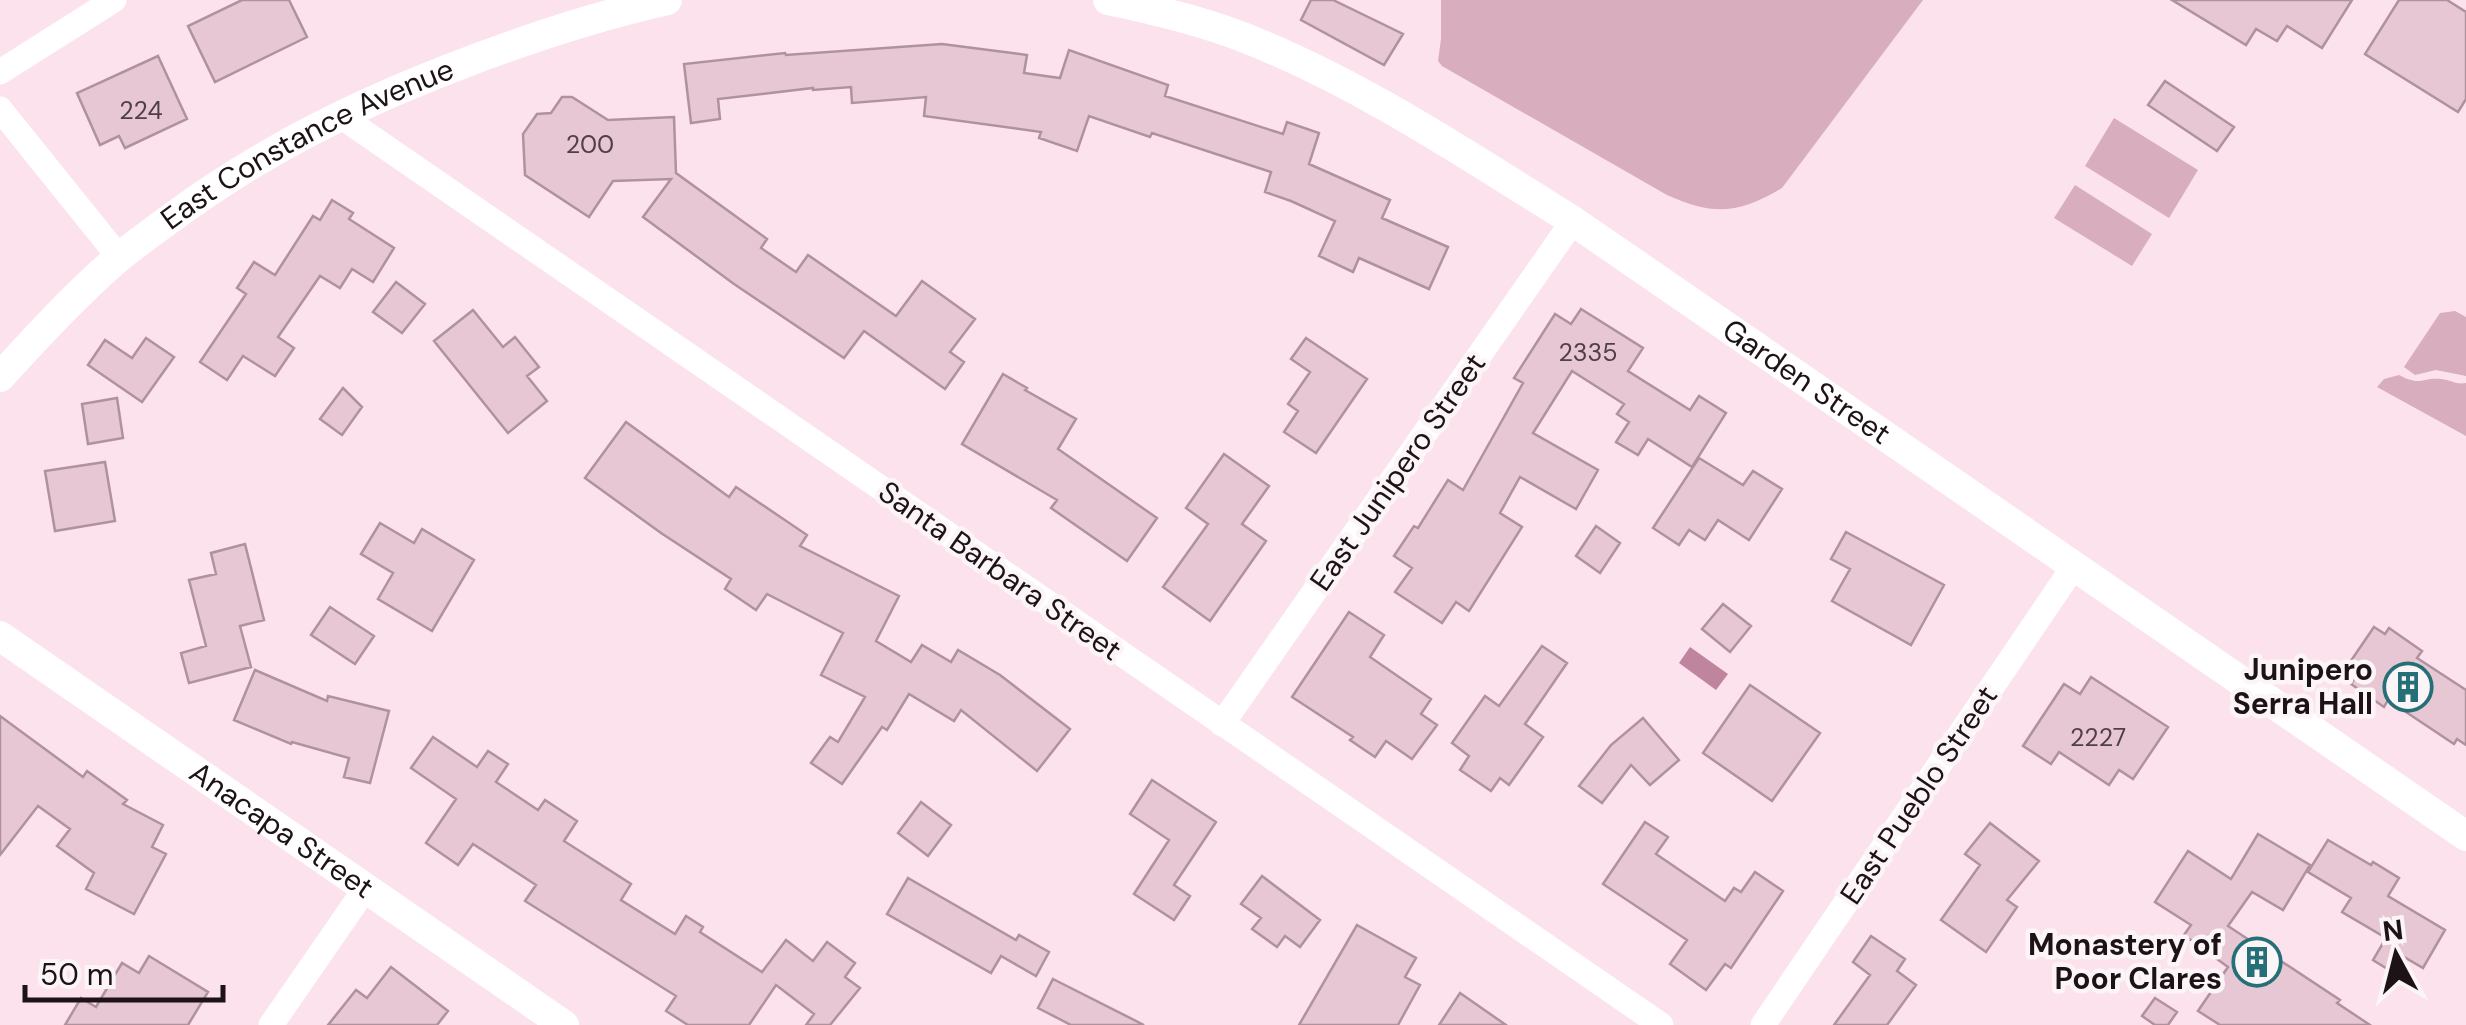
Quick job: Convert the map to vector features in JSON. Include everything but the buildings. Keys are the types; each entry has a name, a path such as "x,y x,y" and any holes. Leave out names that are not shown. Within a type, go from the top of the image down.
{"street":[{"path":"0,72 114,0"},
{"name":"East Constance Avenue","path":"0,377 119,257 205,193 266,155 339,115 415,82 533,37 667,0"},
{"name":"Garden Street","path":"1108,0 1188,20 1274,51 1398,116 1573,221 2466,836"},
{"path":"0,109 119,257"},
{"name":"Santa Barbara Street","path":"339,115 1661,1025"},
{"name":"East Junipero Street","path":"1222,724 1573,221"},
{"name":"East Pueblo Street","path":"1763,1025 2074,566"},
{"name":"Anacapa Street","path":"0,636 564,1025"},
{"path":"271,1025 364,889"}],"shaded area":[{"path":"1441,0 1923,0 1782,188 1739,207 1712,209 1667,195 1442,66 1438,61"},
{"path":"2114,118 2198,170 2169,218 2085,166"},
{"path":"2075,185 2152,234 2132,266 2054,218"},
{"path":"2455,311 2466,317 2466,376 2436,370 2415,375 2404,367 2440,313"},
{"path":"2399,375 2417,381 2466,383 2466,436 2377,387 2384,379"},
{"path":"1690,647 1728,674 1716,690 1679,663"}],"place":[{"name":"Junipero Serra Hall","path":"2408,687"},
{"name":"Monastery of Poor Clares","path":"2257,962"}]}
